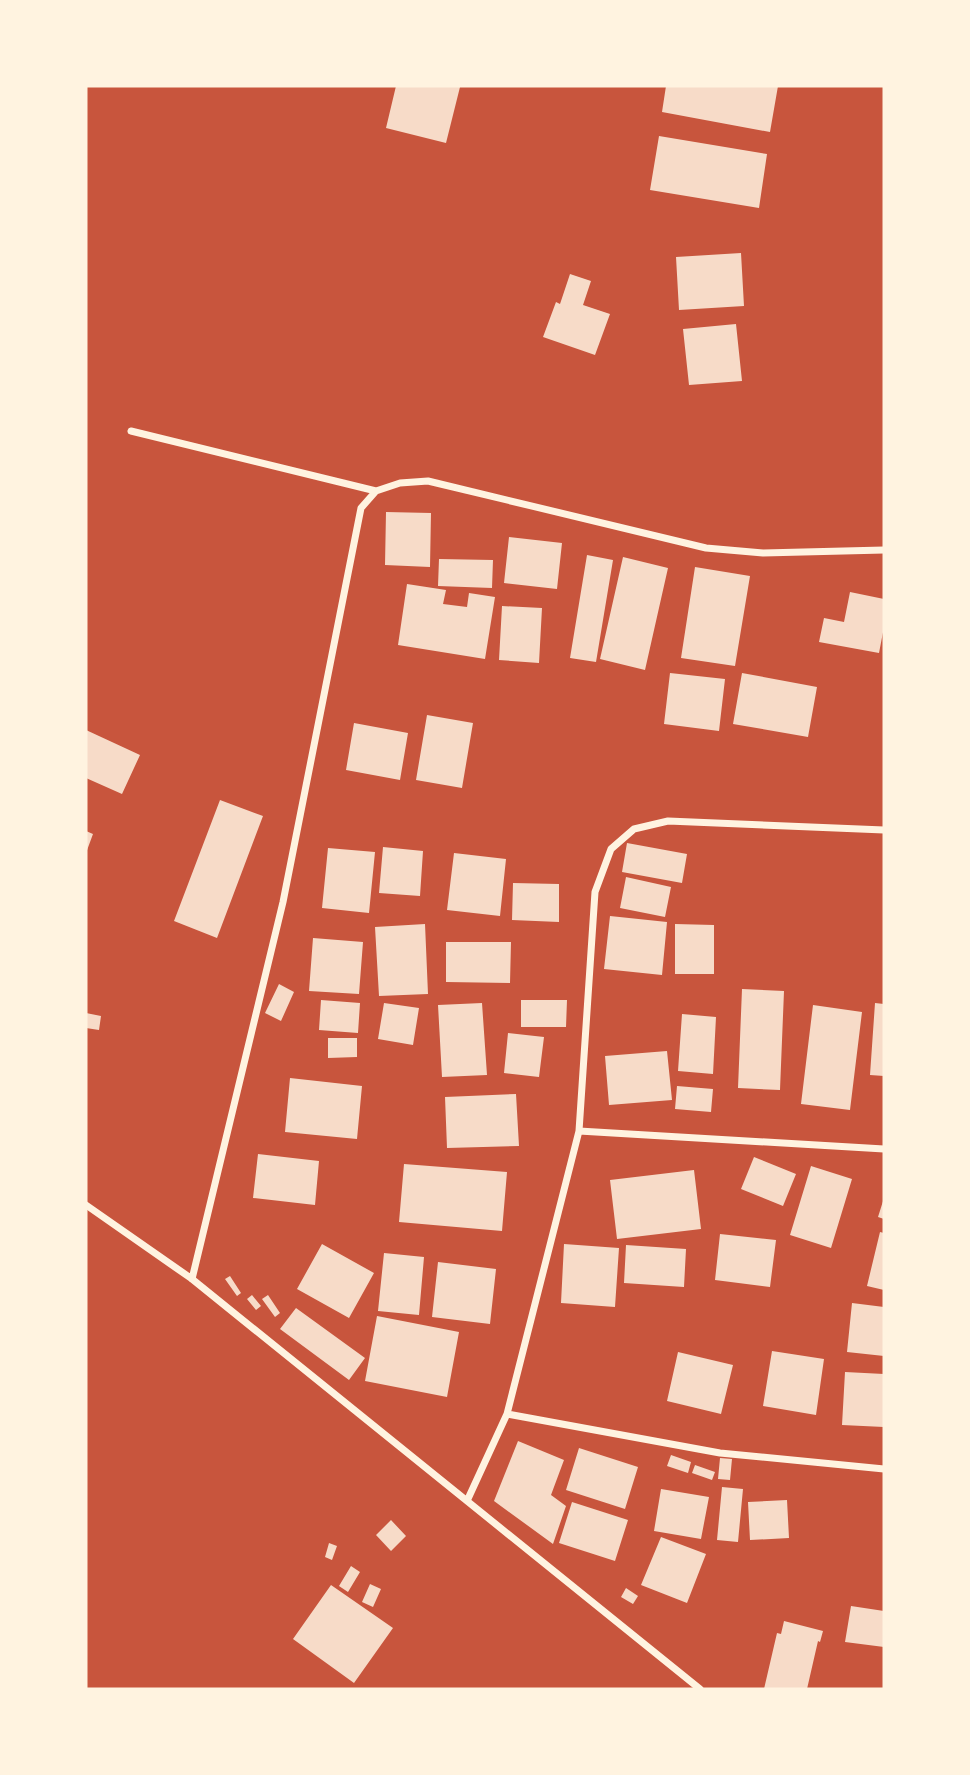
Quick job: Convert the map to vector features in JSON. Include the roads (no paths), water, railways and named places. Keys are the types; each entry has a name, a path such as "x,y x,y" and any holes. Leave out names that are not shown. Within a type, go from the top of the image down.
{"street":[{"path":"131,431 376,491"},
{"path":"192,1279 283,902 360,508 376,491 400,483 428,481 706,548 763,553 884,550"},
{"path":"467,1502 508,1414 579,1131 595,892 611,849 634,829 668,821 884,830"},
{"path":"579,1131 884,1149"},
{"path":"86,1205 192,1279 700,1689"},
{"path":"508,1414 720,1453 884,1469"}]}
